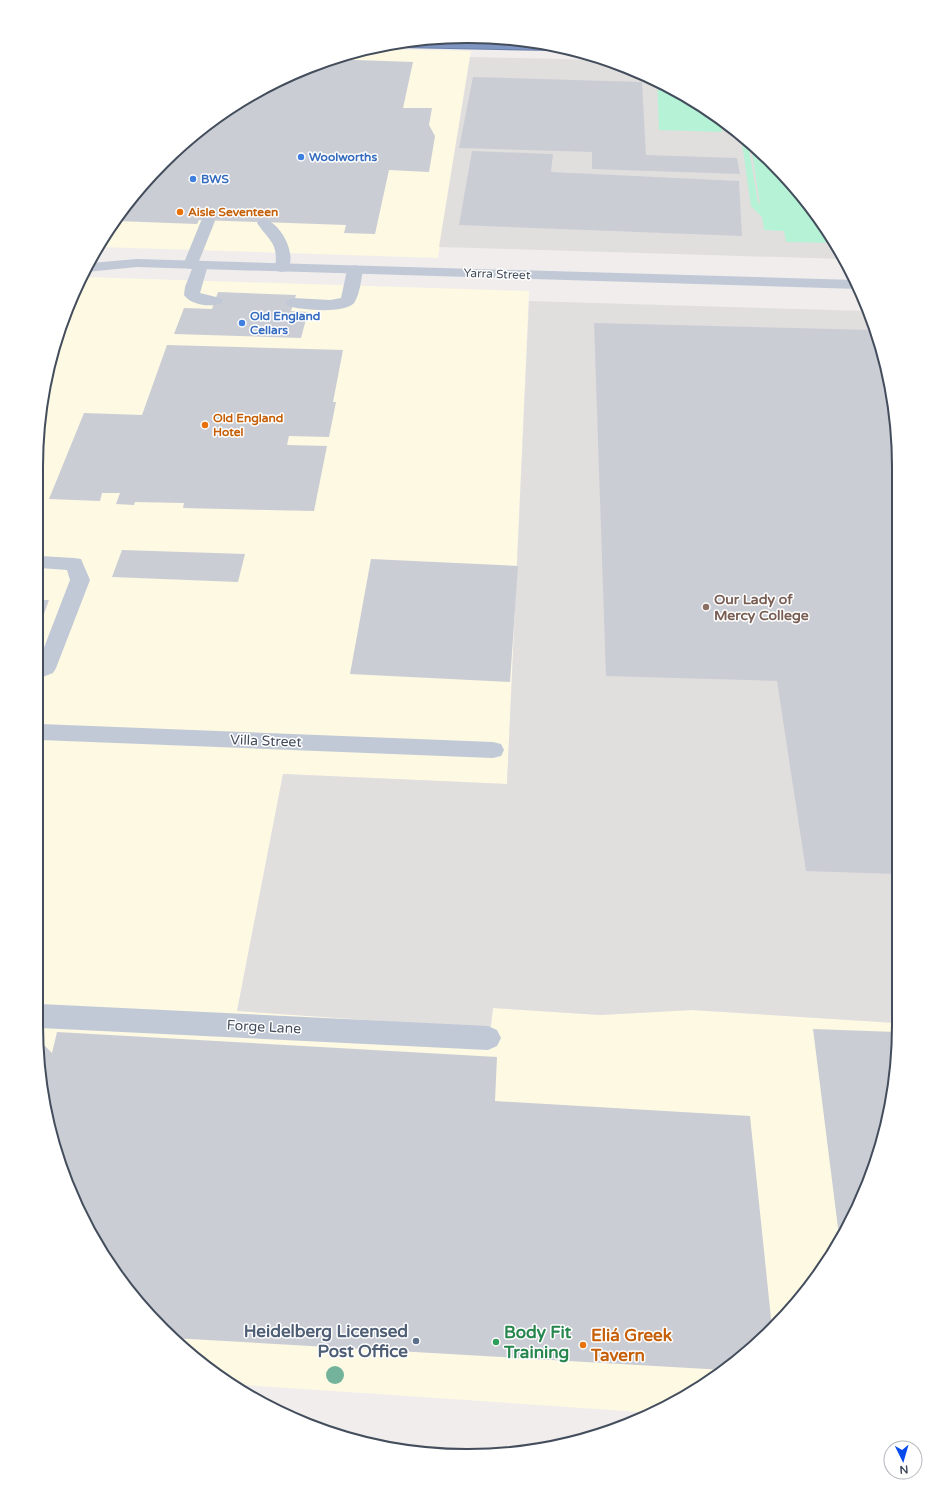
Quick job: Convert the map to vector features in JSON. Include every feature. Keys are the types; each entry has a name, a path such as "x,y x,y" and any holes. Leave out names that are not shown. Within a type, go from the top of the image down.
{"highway":[{"path":"455,43 501,45"}],"street":[{"path":"208,221 196,265 192,295 198,299 215,301"},
{"path":"264,223 284,247 285,258 282,268"},
{"name":"Yarra Street","path":"99,256 137,263"},
{"name":"Yarra Street","path":"93,268 137,263 850,285"},
{"path":"293,303 344,303 349,298 355,270"},
{"path":"43,562 74,564 80,580 46,668 43,670"},
{"name":"Villa Street","path":"43,732 493,750"},
{"name":"Forge Lane","path":"43,1016 488,1038"}],"shaded area":[{"name":"Woolworths","path":"395,49 471,51 438,258 105,247 131,209 167,167 209,131 255,100 305,75 358,57"},
{"path":"470,57 585,60 630,75 655,87 680,100 726,131 768,167 787,188 804,209 837,259 439,247"},
{"path":"88,277 529,291 507,784 283,774 237,1011 440,1025 490,1034 493,1008 600,1015 692,1010 892,1023 888,1080 878,1134 860,1187 835,1237 804,1283 787,1304 768,1325 747,1344 726,1361 680,1392 640,1412 244,1385 209,1361 167,1325 131,1283 100,1237 87,1212 75,1187 57,1134 51,1107 44,1052 43,468 47,412 57,358 75,305"},
{"name":"Our Lady of Mercy College","path":"529,301 862,311 878,358 884,385 891,440 892,1023 692,1010 600,1015 493,1008 490,1034 440,1025 237,1011 283,774 507,784"}],"green space":[{"path":"657,88 680,100 703,115 722,128 722,132 659,130"},
{"path":"742,144 749,150 758,203 760,204 752,153 768,167 787,188 804,209 827,243 786,242 784,231 764,230 762,217 751,206"}],"building":[{"name":"Woolworths","path":"350,60 413,62 403,108 432,108 429,125 435,136 429,172 389,170 375,234 344,233 346,225 199,220 197,224 122,221 148,188 167,167 209,131 255,100 305,75"},
{"path":"473,77 642,82 646,155 737,158 740,174 592,169 592,152 459,148"},
{"path":"472,151 553,154 551,172 739,181 742,236 459,225"},
{"name":"Old England Cellars","path":"218,292 296,295 291,311 308,312 301,338 174,334 184,308 212,309"},
{"path":"594,323 869,330 878,358 884,385 891,440 892,874 806,871 777,681 606,676"},
{"name":"Old England Hotel","path":"167,345 343,350 333,402 336,402 329,437 289,436 287,445 327,446 314,511 183,508 184,503 135,502 134,505 116,504 120,493 102,493 100,501 49,499 84,413 142,415"},
{"path":"122,550 245,554 238,582 112,577"},
{"path":"371,559 518,566 510,682 350,674"},
{"path":"43,600 49,600 43,617"},
{"path":"813,1029 892,1032 888,1080 878,1134 860,1187 838,1231"},
{"path":"57,1032 497,1057 495,1101 750,1116 771,1321 747,1344 714,1369 182,1339 167,1325 131,1283 100,1237 75,1187 57,1134 51,1107 44,1045 52,1053"}],"place":[{"name":"Woolworths","path":"301,157"},
{"name":"BWS","path":"193,179"},
{"name":"Aisle Seventeen","path":"180,212"},
{"name":"Old England Cellars","path":"242,323"},
{"name":"Old England Hotel","path":"205,425"},
{"name":"Our Lady of Mercy College","path":"706,607"},
{"name":"Heidelberg Licensed Post Office","path":"416,1341"},
{"name":"Body Fit Training","path":"496,1342"},
{"name":"Eliá Greek Tavern","path":"583,1345"}]}
